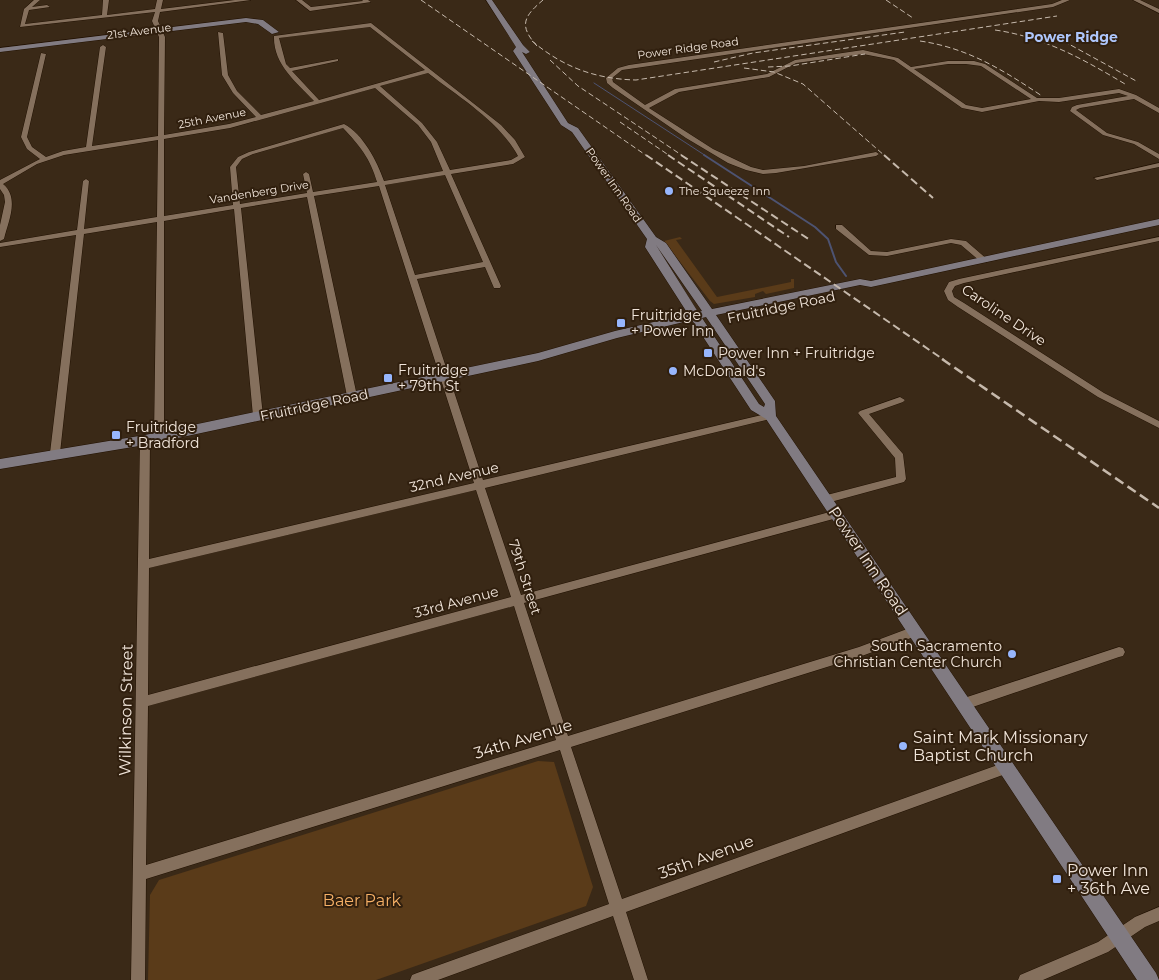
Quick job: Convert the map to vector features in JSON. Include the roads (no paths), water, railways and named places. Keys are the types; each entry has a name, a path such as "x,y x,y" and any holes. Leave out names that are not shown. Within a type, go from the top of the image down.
{"main road":[{"name":"Power Inn Road","path":"489,0 520,47 517,50 565,125 575,130 652,240 662,245 713,318 771,404 770,416"},
{"name":"21st Avenue","path":"0,50 158,37 240,21 256,21"},
{"path":"256,21 258,24 249,29 261,28 276,34"},
{"path":"256,21 276,34"},
{"path":"211,34 223,32"},
{"name":"21st Avenue","path":"158,37 175,38"},
{"name":"21st Avenue","path":"93,48 111,46"},
{"path":"35,55 53,53"},
{"name":"Fruitridge Road","path":"0,464 55,453 86,451 152,439 571,349 597,348 698,321 865,290 872,284 1159,222"},
{"name":"Power Inn Road","path":"652,240 650,247 755,407 770,416 1149,980"},
{"name":"Fruitridge Road","path":"0,474 56,462 86,451"}],"street":[{"path":"37,0 27,9 23,26 248,0"},
{"path":"104,17 106,0"},
{"name":"Wilkinson Street","path":"138,980 144,565 152,439 160,219 161,138 156,21 160,0"},
{"path":"299,0 310,9 368,2 365,0"},
{"name":"Power Ridge Road","path":"876,154 774,171 749,170 723,157 645,107 610,83 609,78 613,73 629,67 1053,5 1067,0"},
{"path":"1136,0 1159,11"},
{"path":"27,9 47,7"},
{"path":"318,102 287,70 281,59 276,34 371,25 429,71"},
{"path":"223,32 225,75 235,92 260,118"},
{"path":"89,148 103,47"},
{"path":"645,107 677,90 769,75 795,62 851,52 886,55 912,68 958,103 973,109 982,110 1037,100 1059,100 1111,92 1127,93 1159,111"},
{"path":"43,54 24,137 29,148 44,159"},
{"path":"287,70 336,60"},
{"path":"912,68 965,61 974,62 983,65 1037,100"},
{"name":"25th Avenue","path":"0,184 44,159 89,148 212,130 429,71"},
{"name":"Vandenberg Drive","path":"0,245 521,159 522,155 506,132 429,71"},
{"path":"376,86 428,133 439,149 497,286"},
{"path":"1134,96 1079,106 1074,108 1073,111 1105,134 1136,143 1159,158"},
{"name":"79th Street","path":"237,207 233,169 240,158 344,126 369,153 381,183 641,980"},
{"path":"1097,178 1159,165"},
{"path":"306,174 352,396"},
{"path":"55,453 86,181"},
{"path":"0,184 6,189 9,197 0,239"},
{"path":"237,207 258,416"},
{"path":"839,227 869,253 887,254 951,241 963,243 984,260"},
{"name":"Caroline Drive","path":"1159,239 962,281 952,284 948,291 951,298 960,306 1101,395 1159,425"},
{"path":"411,278 487,264"},
{"path":"827,499 901,479 900,457 863,413 900,400"},
{"name":"32nd Avenue","path":"144,565 770,416"},
{"name":"33rd Avenue","path":"142,702 837,514"},
{"name":"34th Avenue","path":"140,874 859,652 915,631"},
{"path":"964,704 1119,652"},
{"name":"35th Avenue","path":"417,980 1006,768"},
{"path":"1025,980 1104,947 1140,922 1159,914"}],"waterway":[{"path":"594,83 706,156"},
{"path":"704,155 815,227 828,239 836,262 846,276"}],"railway":[{"path":"421,0 647,156"},
{"path":"534,42 528,33 526,22 531,12 543,0"},
{"path":"886,0 913,18"},
{"path":"534,42 556,58 580,70 607,77 636,80 1057,16"},
{"path":"995,30 1013,33 1063,50 1125,84"},
{"path":"714,62 753,53 905,32"},
{"path":"1056,37 1138,82"},
{"path":"920,41 954,49 984,61 1042,96"},
{"path":"534,42 537,46"},
{"path":"768,67 790,66 865,54"},
{"path":"550,60 578,86 683,156"},
{"path":"744,68 774,72 803,84 885,156"},
{"path":"620,122 670,156"},
{"path":"646,155 944,360"},
{"path":"668,155 789,237"},
{"path":"681,155 810,240"},
{"path":"884,155 933,198"},
{"path":"942,359 1159,508"}],"place":[{"name":"The Squeeze Inn","path":"669,191"},
{"name":"Fruitridge + Power Inn","path":"621,323"},
{"name":"Power Inn + Fruitridge","path":"708,353"},
{"name":"McDonald's","path":"673,371"},
{"name":"Fruitridge + 79th St","path":"388,378"},
{"name":"Fruitridge + Bradford","path":"116,435"},
{"name":"South Sacramento Christian Center Church","path":"1012,654"},
{"name":"Saint Mark Missionary Baptist Church","path":"903,746"},
{"name":"Power Inn + 36th Ave","path":"1057,879"}],"district":[{"name":"Power Ridge","path":"1071,37"}],"park label":[{"name":"Baer Park","path":"362,900"}]}
